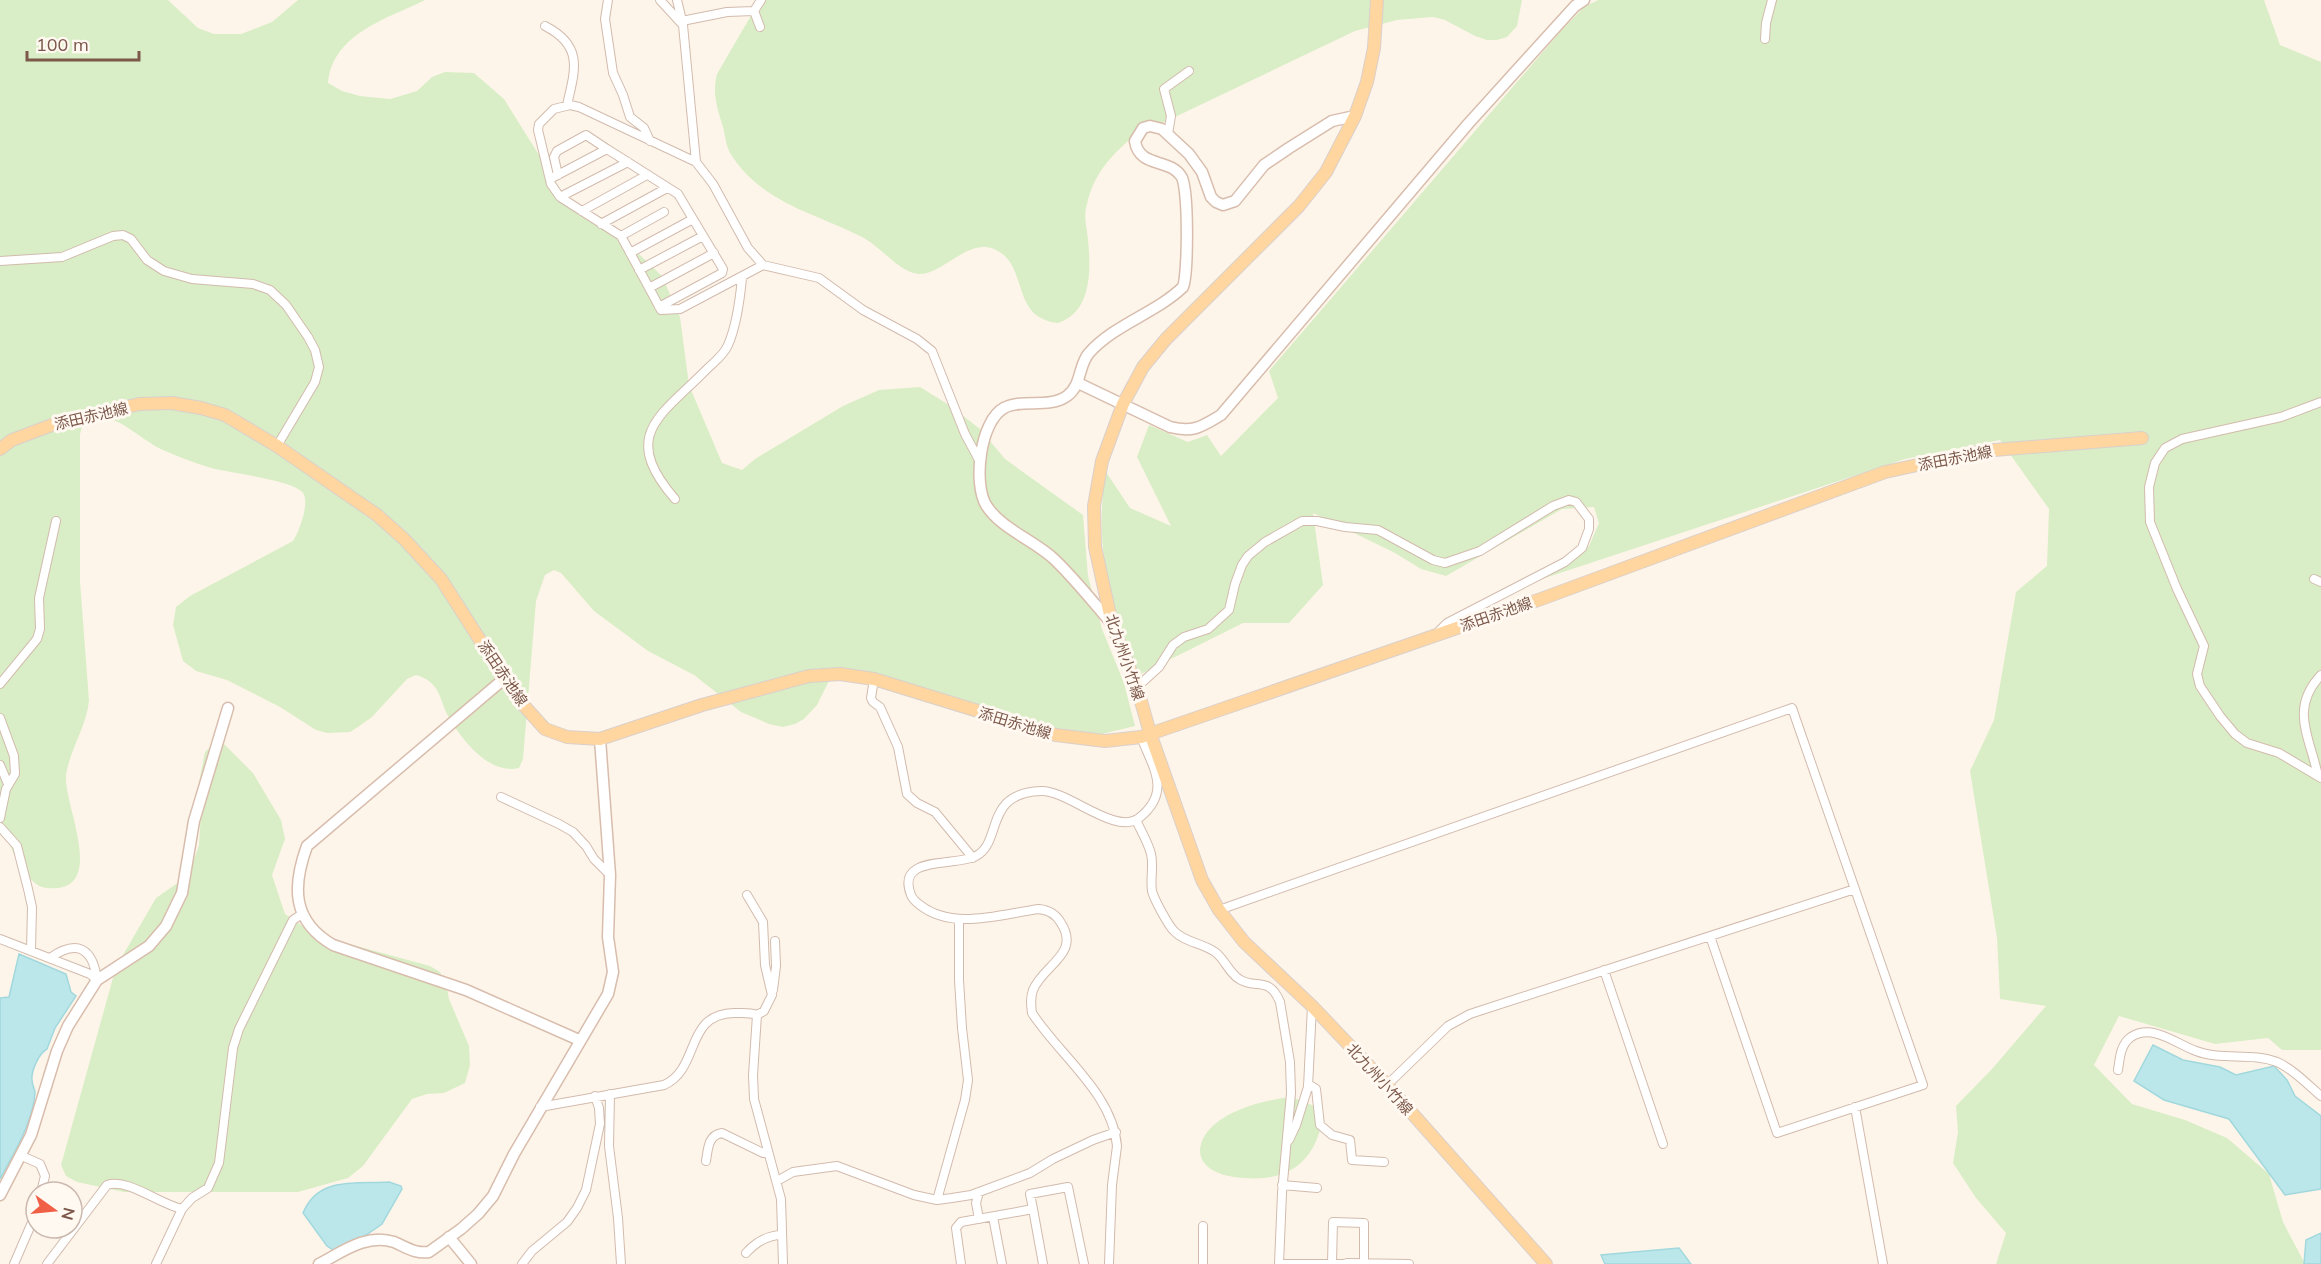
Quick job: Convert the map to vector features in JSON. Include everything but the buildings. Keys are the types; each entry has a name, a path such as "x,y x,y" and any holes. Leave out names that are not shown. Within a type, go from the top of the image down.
{"main road":[{"name":"北九州小竹線","path":"1377,0 1374,48 1367,82 1354,116 1326,172 1312,190 1166,339 1143,368 1123,404 1102,461 1094,506 1098,567 1112,624 1137,687 1145,735 1202,880 1219,910 1244,942 1312,1006 1387,1085 1546,1264"},
{"name":"添田赤池線","path":"0,449 12,440 52,424 139,404 172,403 225,415 277,446 377,515 404,539 441,579 517,698 545,729 567,737 600,740 702,705 809,676 840,674 874,679 1056,735 1105,741 1145,735 1541,599 1886,472 1982,451 2142,438"}],"street":[{"path":"608,0 605,19 613,73 630,117 644,128 650,141"},
{"path":"660,0 682,23"},
{"path":"677,0 682,23 696,162"},
{"path":"754,11 761,0"},
{"path":"1077,383 1170,427 1186,431 1202,427 1221,416 1468,124 1575,6 1584,0"},
{"path":"1765,39 1766,23 1772,0"},
{"path":"682,23 727,12 754,11"},
{"path":"754,11 760,27"},
{"path":"545,26 565,40 575,62 567,105"},
{"path":"1168,134 1171,116 1164,89 1189,71"},
{"path":"763,265 680,309 672,311 661,309 621,236 560,197 538,130 539,124 555,110 567,105 579,107 696,162 713,184 748,248 763,265 819,278 863,310 917,339 932,351 965,434 979,460"},
{"path":"1112,624 1053,558 994,514 985,503 981,489 979,460 988,430 996,414 1003,408 1066,397 1077,383 1085,359 1090,352 1117,331 1183,288 1186,279 1187,246 1185,183 1177,171 1145,159 1140,154 1135,141 1143,128 1150,126 1162,129 1168,134 1196,163 1202,172 1211,197 1223,205 1235,201 1264,165 1289,148 1332,121 1354,116"},
{"path":"554,177 556,151 586,135 678,194 723,269 720,275 659,307"},
{"path":"554,177 607,149"},
{"path":"560,197 628,162"},
{"path":"582,211 647,175"},
{"path":"601,224 668,188"},
{"path":"621,236 664,212"},
{"path":"630,253 693,219"},
{"path":"0,261 62,256 113,236 123,235 131,239 147,261 164,271 192,279 253,284 270,290 286,305 308,337 315,350 319,367 315,382 277,446"},
{"path":"639,270 703,236"},
{"path":"649,288 714,254"},
{"path":"675,499 659,480 650,461 648,447 652,426 660,414 702,374 728,345 742,278"},
{"path":"2320,777 2279,753 2247,743 2227,725 2200,687 2197,674 2204,646 2176,589 2150,522 2149,487 2155,463 2165,448 2182,439 2281,417 2321,402"},
{"path":"1137,687 1159,667 1173,645 1184,637 1208,629 1225,616 1229,610 1242,565 1248,556 1294,523 1308,520 1378,530 1432,560 1445,563 1480,551 1553,506 1569,500 1576,501 1582,507 1589,519 1589,529 1582,548 1565,562 1447,623 1436,635"},
{"path":"0,684 37,639 40,629 39,598 56,521"},
{"path":"2320,777 2309,743 2303,709 2306,695 2321,675"},
{"path":"506,678 307,846 297,882 298,902 302,914 318,937 333,945 465,990 579,1040"},
{"path":"874,679 871,698 880,707 898,747 907,794 916,803 935,812 973,858"},
{"path":"0,1196 31,1135 57,1051 68,1026 97,980 148,946 166,926 182,893 194,821 228,708"},
{"path":"1219,910 1792,708 1923,1085 1777,1133 1710,936"},
{"path":"0,718 14,756 15,774 9,784 0,818"},
{"path":"1109,1264 1116,1132 1104,1104 1032,1013 1030,1000 1033,988 1065,950 1068,939 1066,931 1058,918 1047,910 1039,909 959,920 945,918 926,909 912,898 909,886 911,874 920,866 931,863 957,862 981,854 997,817 1007,802 1023,794 1043,790 1060,794 1113,819 1136,820 1159,790 1145,735"},
{"path":"319,1264 365,1240 377,1238 392,1241 420,1254 429,1252 478,1214 493,1196 513,1154 608,994 613,972 608,937 610,875 600,740"},
{"path":"0,765 9,784"},
{"path":"501,797 573,832 610,875"},
{"path":"1136,820 1150,851 1152,893 1172,930 1180,937 1218,953 1232,974 1242,981 1269,987 1276,993 1280,1002 1290,1062 1291,1094 1282,1185 1279,1264"},
{"path":"0,827 16,846 28,889 32,907 31,950"},
{"path":"1387,1085 1448,1026 1470,1014 1855,889"},
{"path":"747,895 763,922 765,965 772,995"},
{"path":"156,1264 182,1209 192,1198 208,1188 214,1179 219,1163 233,1048 239,1029 293,920 302,914"},
{"path":"937,1200 969,1080 962,1028 959,920"},
{"path":"0,939 50,958 97,980"},
{"path":"757,1015 764,1011 772,995 776,966 775,941"},
{"path":"50,958 71,947 85,950 93,963 97,980"},
{"path":"1604,970 1663,1144"},
{"path":"1287,1144 1296,1125 1308,1084 1312,1006"},
{"path":"540,1107 664,1085 674,1080 681,1072 704,1024 712,1017 724,1013 750,1012 757,1015"},
{"path":"757,1015 753,1075 754,1099 767,1153 777,1181 783,1264"},
{"path":"2118,1070 2125,1044 2133,1036 2148,1032 2169,1037 2196,1051 2223,1058 2262,1058 2279,1063 2321,1096"},
{"path":"1308,1084 1317,1089 1320,1125 1332,1136 1350,1140 1352,1160 1384,1162"},
{"path":"610,1094 609,1146 621,1264"},
{"path":"522,1264 532,1251 567,1222 586,1190 600,1124 599,1108 595,1096"},
{"path":"1855,1107 1883,1264"},
{"path":"777,1181 793,1172 837,1166 914,1195 937,1200 979,1192 1030,1173 1053,1159 1116,1132"},
{"path":"706,1161 710,1141 718,1133 762,1153 767,1153"},
{"path":"22,1155 40,1164 45,1176 44,1180"},
{"path":"47,1264 107,1185 121,1183 167,1206 182,1209"},
{"path":"1282,1185 1317,1188"},
{"path":"1043,1264 1030,1194 1068,1187 1084,1264"},
{"path":"979,1192 976,1203 979,1219"},
{"path":"961,1264 956,1228 961,1222 1033,1209"},
{"path":"993,1217 1002,1264"},
{"path":"1332,1263 1333,1222 1364,1223 1364,1263"},
{"path":"1203,1226 1203,1264"},
{"path":"746,1253 750,1248 773,1235 782,1235"},
{"path":"449,1237 471,1264"},
{"path":"14,1264 24,1240"},
{"path":"1284,1264 1409,1264"}],"green space":[{"path":"0,0 168,0 198,28 214,34 241,34 272,22 298,0 425,0 379,21 351,40 340,52 332,66 328,83 342,91 360,96 390,99 417,91 432,77 445,72 474,73 504,99 564,195 605,230 640,255 662,276 680,317 689,385 722,463 742,470 755,459 843,406 879,390 920,387 949,405 980,429 1005,459 1083,515 1088,576 1102,629 1124,683 1135,726 1102,734 1056,728 858,670 834,671 817,705 804,719 783,727 769,724 741,712 694,675 648,651 594,611 561,573 554,570 545,575 536,601 523,759 519,768 498,767 479,755 451,721 436,688 425,678 416,675 407,679 372,717 350,732 327,733 316,730 280,707 227,680 196,671 183,661 173,625 176,607 190,596 293,541 301,524 304,510 303,493 288,484 211,468 187,460 156,446 111,419 96,417 84,420 80,434 80,581 89,701 85,720 66,775 79,845 80,863 76,877 66,886 47,888 39,886 25,872 0,824"},
{"path":"760,0 1522,0 1517,26 1507,37 1487,40 1445,20 1433,17 1397,20 1355,31 1133,137 1104,166 1090,193 1085,213 1089,252 1087,289 1077,310 1069,318 1058,323 1043,319 1032,311 1012,266 1005,256 994,249 974,248 928,273 912,272 897,264 862,237 773,195 743,170 730,153 715,88 717,74"},
{"path":"1598,0 2264,0 2280,45 2321,62 2321,1050 2282,1050 2268,1038 2215,1044 2119,1016 2094,1065 2132,1104 2185,1120 2227,1138 2269,1174 2283,1222 2305,1264 1996,1264 2006,1233 1976,1198 1953,1163 1958,1132 1956,1106 1992,1069 2046,1006 2000,999 1997,938 1970,771 1994,720 2016,592 2047,566 2049,509 2000,440 1905,459 1545,578 1589,546 1599,523 1594,507 1562,509 1446,576 1421,569 1395,553 1313,513 1323,585 1289,623 1243,623 1137,676 1112,601 1103,551 1103,499 1106,472 1130,508 1171,526 1137,457 1149,425 1188,442 1207,435 1221,456 1278,398 1269,371 1560,32 1584,7"},
{"path":"215,742 222,742 253,773 281,820 285,839 272,875 285,914 307,929 331,939 430,966 440,972 469,1046 470,1065 465,1083 444,1093 427,1094 412,1099 363,1166 348,1178 298,1192 124,1192 84,1183 84,1180 73,1180 66,1176 61,1165 116,967 156,898 189,875 199,845 201,813 199,782 205,752"},
{"path":"1291,1097 1317,1107 1323,1115 1315,1144 1298,1165 1288,1172 1275,1176 1244,1178 1219,1173 1204,1163 1200,1155 1201,1144 1206,1133 1215,1124 1226,1116 1253,1105"}],"water":[{"path":"19,954 66,974 71,992 76,996 55,1028 47,1049 36,1063 32,1076 35,1093 31,1115 22,1138 0,1179 0,998 9,997"},
{"path":"2153,1045 2183,1060 2220,1067 2236,1075 2274,1066 2287,1080 2295,1096 2321,1116 2321,1189 2285,1195 2229,1119 2164,1100 2134,1081"},
{"path":"389,1182 401,1186 402,1189 382,1224 366,1235 333,1250 327,1246 303,1213 310,1201 328,1187 351,1183"},
{"path":"2321,1233 2321,1264 2304,1264 2306,1240"},
{"path":"1679,1248 1691,1264 1605,1264 1601,1255"}]}
